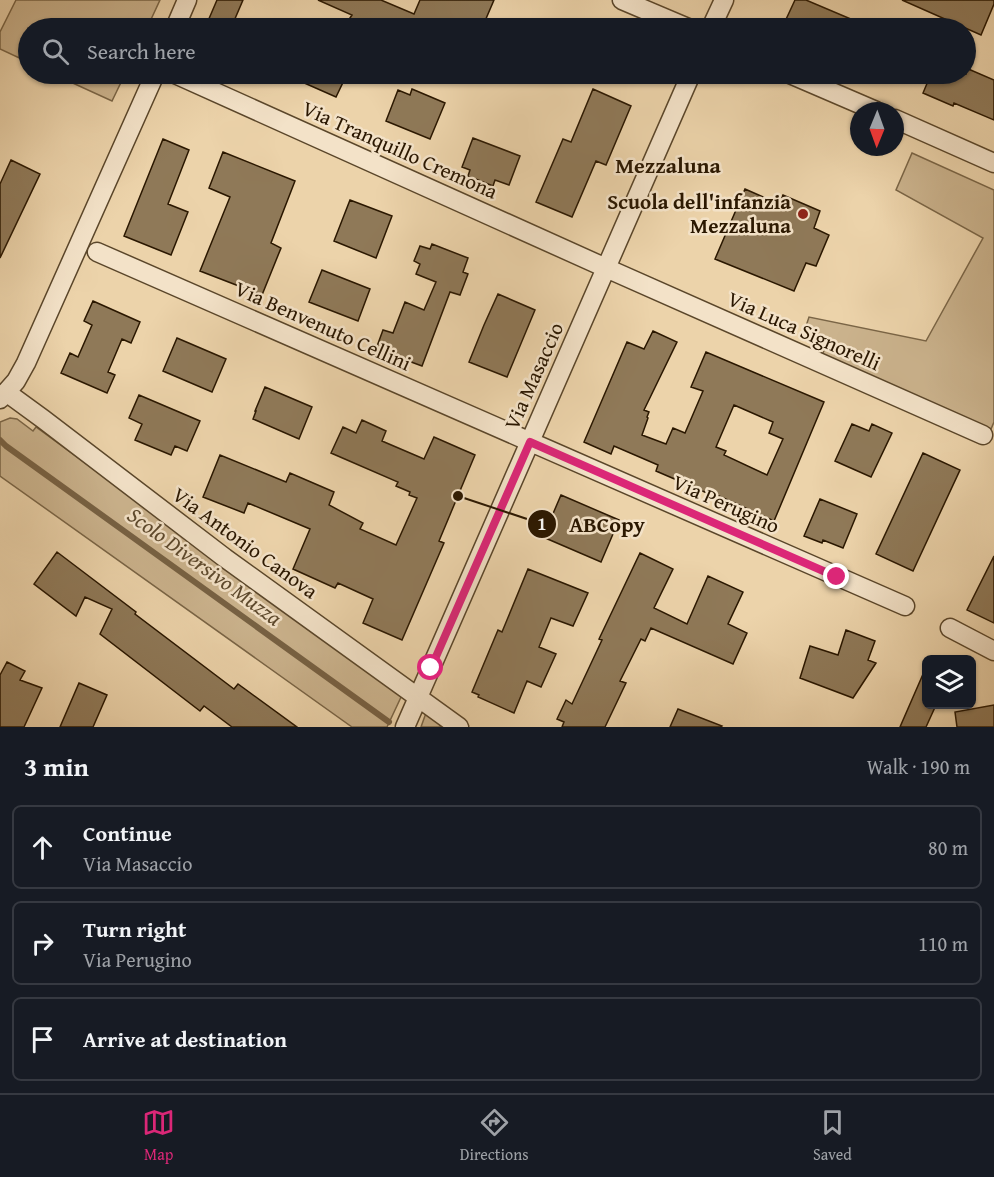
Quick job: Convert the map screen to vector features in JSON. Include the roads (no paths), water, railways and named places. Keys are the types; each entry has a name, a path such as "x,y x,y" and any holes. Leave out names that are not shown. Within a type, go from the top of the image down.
{"street":[{"path":"179,18 187,0"},
{"path":"622,0 664,18"},
{"path":"715,18 723,0"},
{"path":"3,396 16,381 26,363 151,84"},
{"name":"Via Tranquillo Cremona","path":"197,84 606,268"},
{"name":"Via Masaccio","path":"405,727 687,84"},
{"path":"813,84 855,102"},
{"path":"904,123 994,163"},
{"name":"Via Benvenuto Cellini","path":"97,252 530,442"},
{"name":"Via Luca Signorelli","path":"606,268 983,435"},
{"name":"Via Antonio Canova","path":"3,396 43,419 225,558 459,727"},
{"name":"Via Perugino","path":"530,442 905,606"},
{"path":"950,628 994,651"}],"waterway":[{"name":"Scolo Diversivo Muzza","path":"0,440 389,722"}],"place":[{"name":"Scuola dell'infanzia Mezzaluna","path":"803,214"},
{"name":"ABCopy","path":"458,496"}],"district":[{"name":"Mezzaluna","path":"668,165"}]}
